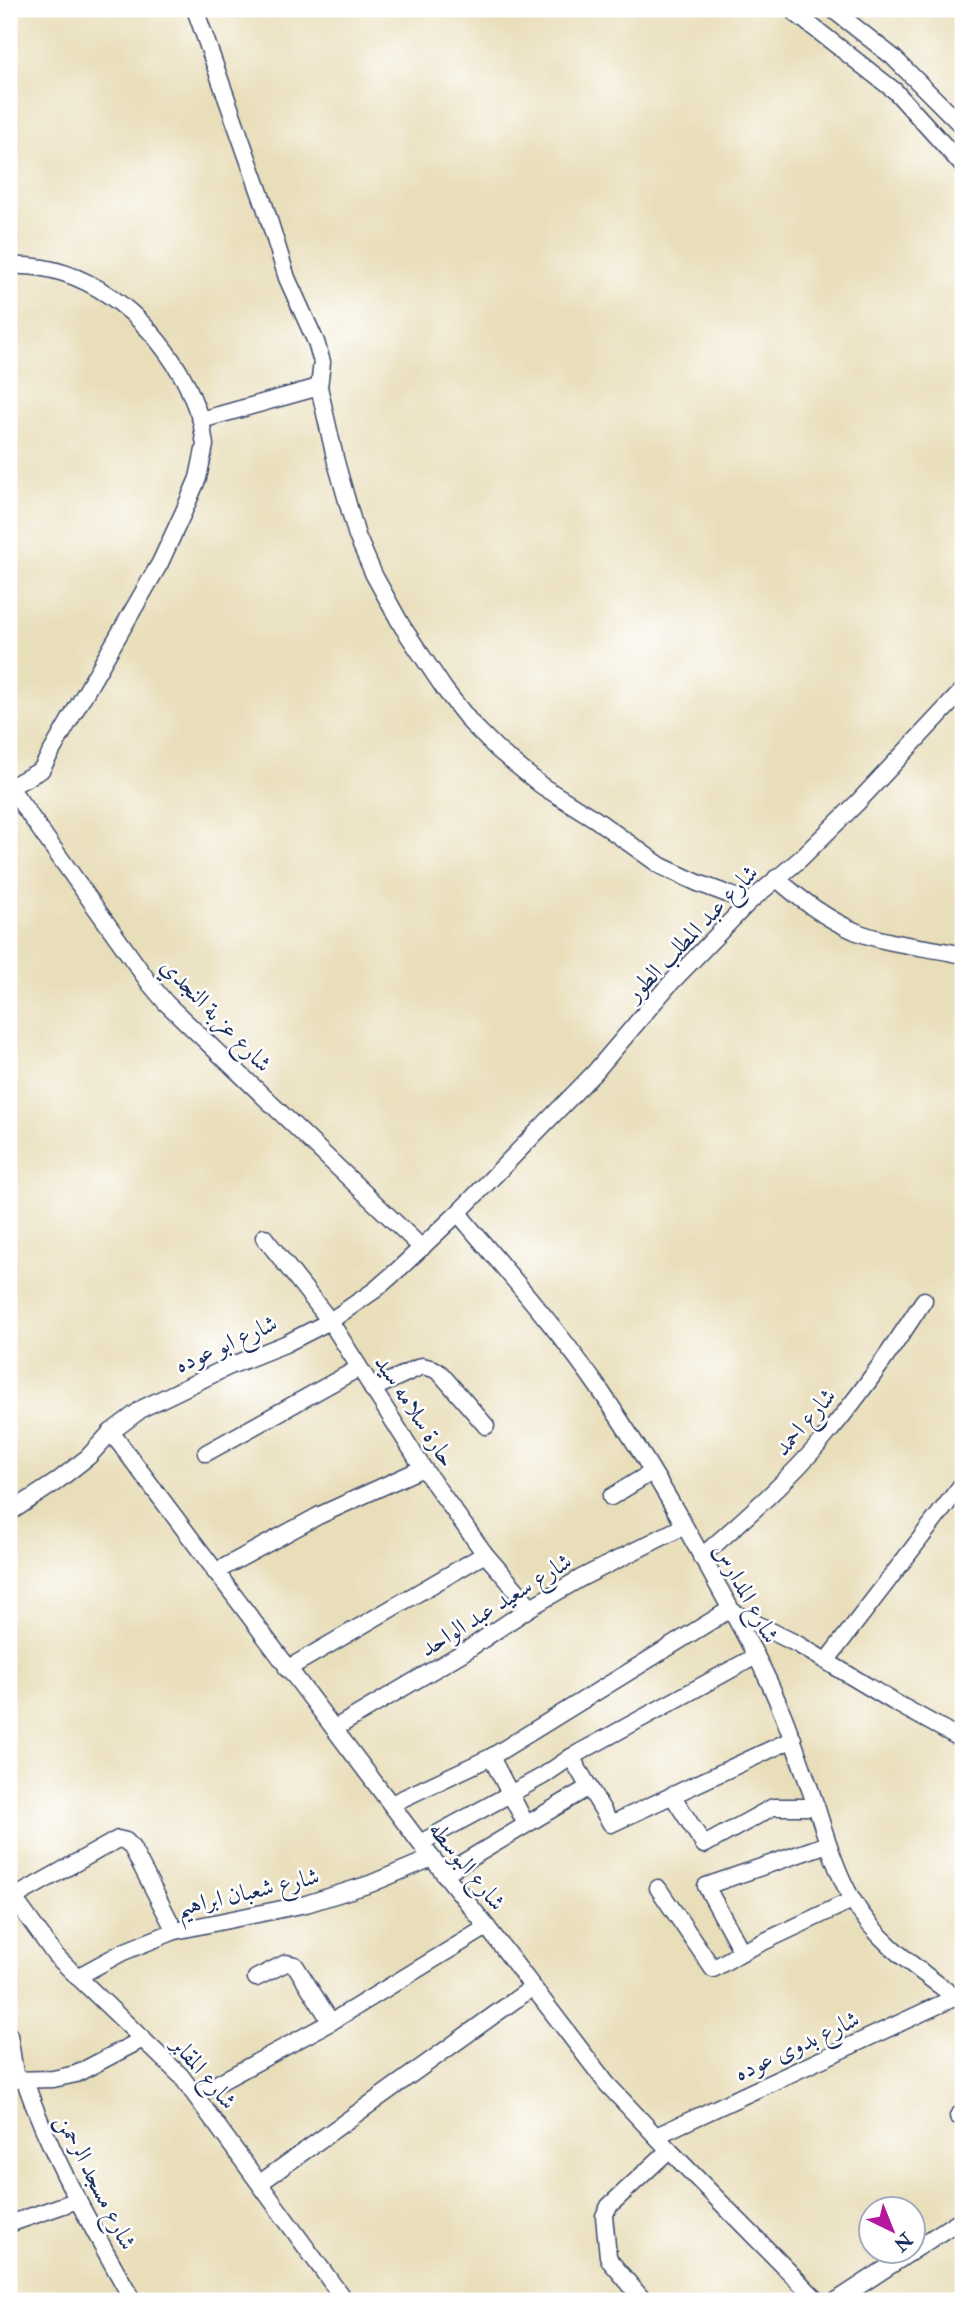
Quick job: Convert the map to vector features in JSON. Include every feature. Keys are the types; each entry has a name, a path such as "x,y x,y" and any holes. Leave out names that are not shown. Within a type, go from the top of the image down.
{"street":[{"path":"195,9 265,207 287,278 316,342 322,362 319,387 353,523 374,575 402,626 471,723 541,786 595,819 661,866 750,902"},
{"path":"790,9 895,91 963,166"},
{"path":"832,9 893,57 963,127"},
{"path":"9,266 26,265 65,272 99,288 127,308 155,334 183,377 201,420 205,445 198,478 160,563 41,770 9,787"},
{"path":"201,420 319,387"},
{"name":"شارع عبد المطلب الطور","path":"458,1213 596,1072 667,987 750,902 799,860 857,803 963,691"},
{"name":"شارع عزبة النجدي","path":"9,787 166,1003 422,1248"},
{"path":"776,878 821,913 859,932 963,955"},
{"name":"شارع ابو عوده","path":"9,1513 57,1482 143,1408 330,1321 375,1290 458,1213"},
{"name":"شارع المدارس","path":"458,1213 559,1335 600,1390 684,1526 756,1656 793,1739 828,1844 852,1900 870,1924 896,1950 960,2000"},
{"name":"حارة سلامه سيد","path":"264,1237 330,1321 423,1468 485,1553 531,1607"},
{"name":"شارع احمد","path":"701,1557 765,1500 824,1438 877,1371 924,1300"},
{"path":"372,1389 422,1366 434,1369 486,1426"},
{"path":"206,1453 359,1368"},
{"name":"شارع البوسطه","path":"111,1433 419,1843 607,2084 668,2150 818,2301"},
{"path":"215,1572 318,1516 423,1468"},
{"path":"611,1497 652,1472"},
{"path":"827,1660 963,1483"},
{"name":"شارع سعيد عبد الواحد","path":"335,1728 445,1663 531,1607 602,1567 684,1526"},
{"path":"287,1669 485,1553"},
{"path":"391,1804 491,1757 729,1609 827,1660 894,1702 963,1740"},
{"path":"419,1843 756,1656"},
{"path":"571,1757 611,1824 793,1739"},
{"path":"491,1757 526,1824"},
{"path":"444,1874 589,1787"},
{"path":"672,1795 704,1845 773,1807 816,1807"},
{"path":"11,1895 118,1839 132,1848 175,1931"},
{"path":"742,1952 706,1886 828,1844"},
{"name":"شارع شعبان ابراهيم","path":"77,1977 123,1952 175,1931 306,1904 370,1884 432,1858"},
{"path":"658,1888 713,1969 742,1952 852,1900"},
{"name":"شارع المقابر","path":"11,1895 55,1955 160,2054 196,2095 345,2301"},
{"path":"196,2095 331,2022 487,1927"},
{"path":"256,1978 286,1963 295,1965 331,2022"},
{"path":"260,2183 533,1987"},
{"name":"شارع بدوى عوده","path":"656,2136 960,2000"},
{"name":"شارع مسجد الرحمن","path":"9,2035 17,2080 133,2301"},
{"path":"17,2080 53,2079 76,2074 143,2039"},
{"path":"644,2301 610,2262 604,2216 609,2206 668,2150"},
{"path":"9,2224 78,2200"},
{"path":"836,2301 963,2218"}]}
